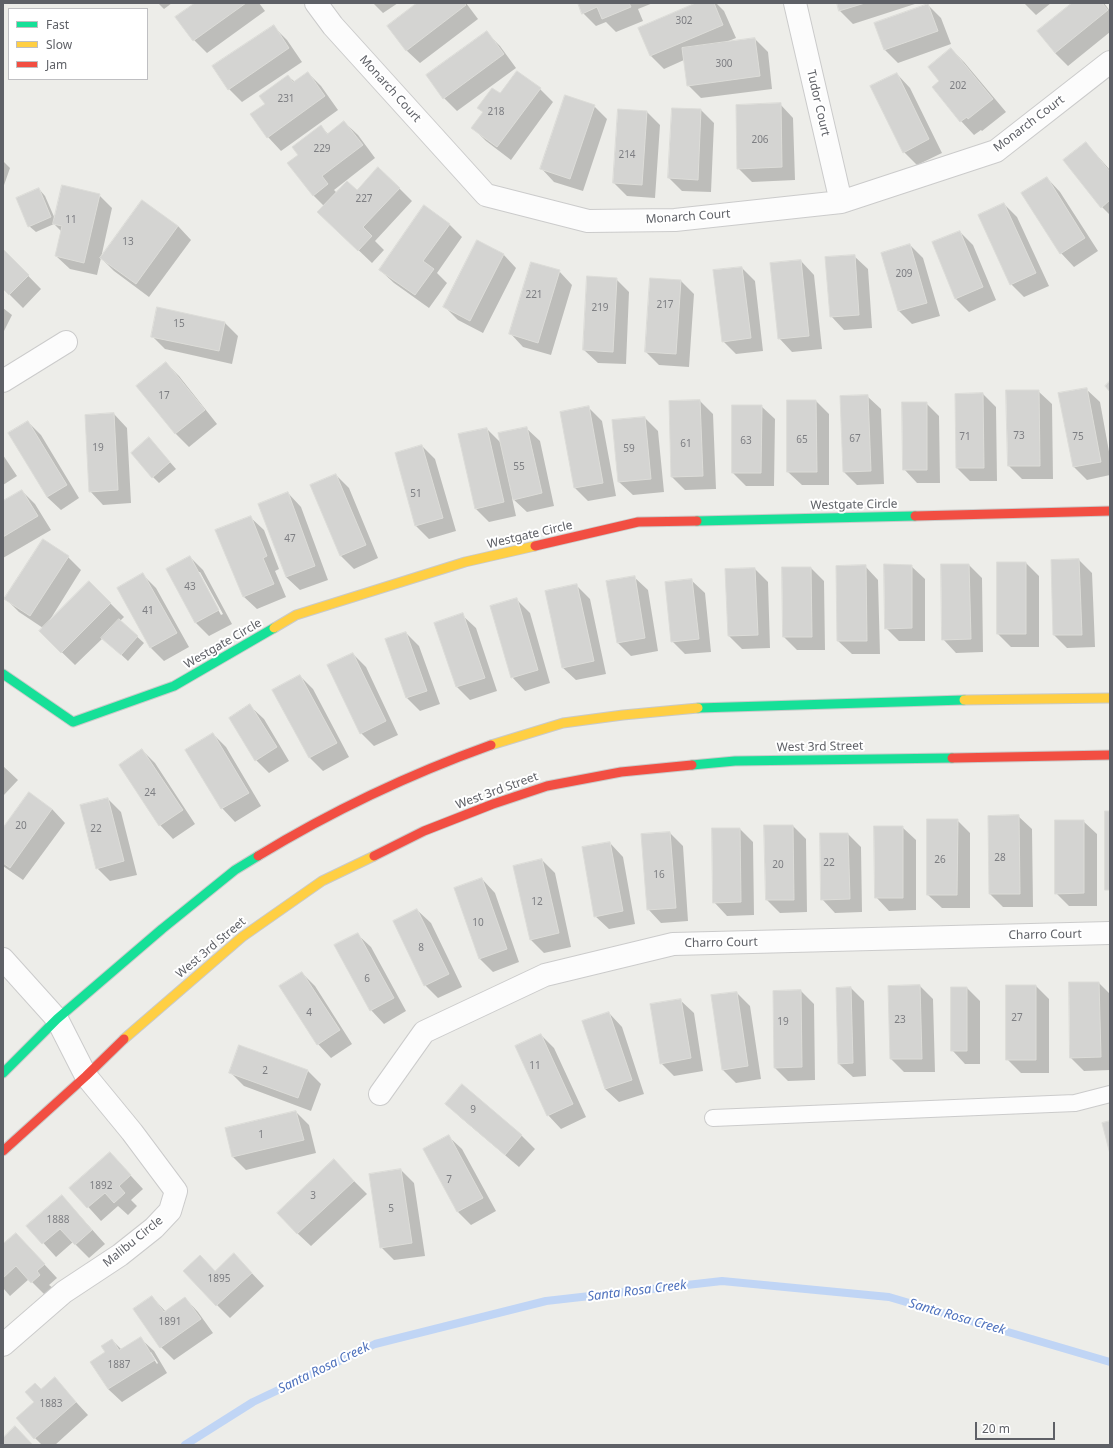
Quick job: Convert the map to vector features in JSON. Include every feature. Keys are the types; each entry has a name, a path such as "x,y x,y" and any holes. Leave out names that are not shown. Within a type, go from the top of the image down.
{"main road":[{"name":"Westgate Circle","path":"3,674 73,722 174,686 296,615 465,562 638,522 1110,511"},
{"path":"3,1072 57,1019 162,929 235,870 297,832 359,800 445,761 498,742 563,723 623,714 696,708 945,700 1110,698"},
{"name":"West 3rd Street","path":"3,1151 86,1076 124,1039 242,936 322,881 424,831 493,804 547,786 621,772 735,762 1110,755"}],"street":[{"name":"Monarch Court","path":"316,3 333,26 486,195 588,221 675,220 841,202 996,151 1110,62"},
{"name":"Tudor Court","path":"795,3 841,202"},
{"path":"3,381 66,342"},
{"name":"Charro Court","path":"380,1094 424,1032 545,975 673,944 1110,933"},
{"path":"3,959 57,1019 86,1076"},
{"name":"Malibu Circle","path":"3,1345 64,1292 120,1255 154,1228 170,1211 176,1191 132,1132 86,1076"}],"lane":[{"path":"713,1118 1075,1103 1110,1094"}],"building":[{"path":"195,3 246,3 193,41 175,17"},
{"path":"417,3 464,3 466,5 406,51 387,26"},
{"path":"578,3 629,3 631,7 602,19 597,7 582,14"},
{"path":"696,3 714,3 723,25 650,56 638,28"},
{"path":"837,3 865,3 839,11"},
{"path":"1072,3 1102,3 1108,10 1055,53 1037,31"},
{"path":"928,4 938,31 884,50 874,23"},
{"path":"274,25 289,48 228,90 212,66"},
{"path":"487,31 504,54 443,99 426,75"},
{"path":"755,38 760,76 687,86 682,48"},
{"path":"951,48 993,99 968,119 967,117 960,122 932,87 939,81 928,67"},
{"path":"517,71 541,88 497,147 471,128 483,112 477,108 492,88 500,93"},
{"path":"308,72 325,96 267,138 250,114 265,104 259,96 288,75 293,82"},
{"path":"897,73 929,139 903,153 870,86"},
{"path":"565,95 595,105 570,179 540,169"},
{"path":"781,103 782,167 737,169 736,105"},
{"path":"672,108 701,109 698,180 668,178"},
{"path":"618,109 647,111 642,185 613,183"},
{"path":"344,121 363,145 322,176 328,184 313,196 287,163 298,155 292,147 321,125 327,134"},
{"path":"1086,142 1110,172 1110,200 1101,208 1063,160"},
{"path":"378,167 400,188 363,227 372,236 358,251 317,212 347,181 357,190"},
{"path":"1047,177 1085,238 1060,254 1021,193"},
{"path":"62,185 100,194 84,263 55,256 62,226 53,224"},
{"path":"39,188 51,217 28,227 16,198"},
{"path":"142,200 178,226 136,284 100,258"},
{"path":"1004,203 1036,273 1010,285 978,215"},
{"path":"424,205 450,224 423,261 434,269 415,295 379,270"},
{"path":"960,231 983,287 955,299 932,242"},
{"path":"477,240 504,254 470,321 443,307"},
{"path":"910,244 927,303 898,311 881,253"},
{"path":"3,249 29,275 9,295 3,289"},
{"path":"855,255 859,315 830,317 825,257"},
{"path":"801,260 809,336 778,339 770,263"},
{"path":"531,262 560,270 538,343 509,334"},
{"path":"742,267 751,338 722,342 713,270"},
{"path":"587,276 617,278 613,352 583,350"},
{"path":"650,278 681,280 676,354 645,352"},
{"path":"157,307 225,322 219,351 151,337"},
{"path":"166,362 205,410 175,434 136,386"},
{"path":"1110,381 1110,392 1105,386"},
{"path":"1087,388 1101,462 1073,467 1058,393"},
{"path":"1006,390 1039,390 1040,466 1008,466"},
{"path":"983,393 984,468 956,468 955,394"},
{"path":"868,395 871,471 843,472 840,396"},
{"path":"700,400 703,476 671,477 669,401"},
{"path":"787,400 816,400 817,472 787,472"},
{"path":"902,402 927,402 927,470 903,470"},
{"path":"732,405 762,405 761,473 732,473"},
{"path":"589,406 603,483 574,488 560,412"},
{"path":"114,413 118,490 89,492 85,415"},
{"path":"645,417 651,479 618,482 612,420"},
{"path":"28,421 67,485 47,497 8,433"},
{"path":"527,427 542,493 513,500 498,433"},
{"path":"487,428 504,502 475,509 458,434"},
{"path":"149,437 170,462 152,478 131,453"},
{"path":"422,445 443,518 415,526 395,453"},
{"path":"336,474 366,545 340,556 310,485"},
{"path":"22,490 38,516 3,537 3,501"},
{"path":"288,492 315,566 286,577 258,504"},
{"path":"251,516 267,556 263,558 274,584 243,597 215,530"},
{"path":"43,539 69,556 30,616 4,599"},
{"path":"190,556 219,610 195,623 166,569"},
{"path":"1079,559 1082,635 1053,635 1051,560"},
{"path":"997,562 1026,562 1026,634 997,634"},
{"path":"884,564 912,565 912,628 885,629"},
{"path":"941,564 969,564 971,639 942,640"},
{"path":"866,565 867,641 837,641 836,566"},
{"path":"782,567 811,567 812,637 783,637"},
{"path":"755,568 758,635 728,636 725,569"},
{"path":"143,573 177,633 150,648 117,588"},
{"path":"635,576 645,638 617,643 606,581"},
{"path":"692,579 699,639 671,642 665,582"},
{"path":"89,581 111,603 61,653 39,631"},
{"path":"577,584 594,661 562,668 545,591"},
{"path":"517,598 538,670 511,678 490,606"},
{"path":"463,613 485,678 456,687 434,623"},
{"path":"119,619 138,636 121,655 101,638"},
{"path":"406,632 427,691 406,698 385,639"},
{"path":"353,653 386,721 360,734 327,665"},
{"path":"300,675 337,743 309,758 272,690"},
{"path":"250,704 277,747 255,761 229,718"},
{"path":"213,733 249,793 221,809 185,750"},
{"path":"142,749 183,810 159,826 119,765"},
{"path":"29,792 52,809 10,868 3,863 3,828"},
{"path":"108,798 124,861 96,869 80,805"},
{"path":"1105,811 1110,811 1110,890 1105,890"},
{"path":"1019,815 1020,894 989,894 988,816"},
{"path":"927,819 958,819 957,895 927,895"},
{"path":"1055,820 1084,820 1084,893 1055,894"},
{"path":"764,825 793,825 794,900 766,900"},
{"path":"874,826 903,826 903,898 875,898"},
{"path":"712,828 740,828 741,902 713,903"},
{"path":"670,832 676,908 647,910 641,834"},
{"path":"820,833 848,833 850,899 821,900"},
{"path":"610,842 623,911 594,917 582,847"},
{"path":"542,859 559,933 530,940 513,866"},
{"path":"482,878 507,949 479,959 454,888"},
{"path":"417,909 449,974 424,986 393,921"},
{"path":"358,933 394,998 370,1011 334,945"},
{"path":"302,972 340,1030 317,1045 279,986"},
{"path":"1069,982 1099,982 1101,1057 1070,1058"},
{"path":"920,985 922,1059 890,1059 888,986"},
{"path":"1006,985 1036,985 1036,1060 1006,1060"},
{"path":"851,987 853,1063 838,1064 836,988"},
{"path":"951,987 967,987 967,1051 951,1051"},
{"path":"801,990 802,1067 774,1068 773,991"},
{"path":"737,992 748,1066 722,1070 711,995"},
{"path":"681,999 691,1058 660,1064 650,1004"},
{"path":"609,1012 632,1080 605,1089 582,1021"},
{"path":"541,1034 573,1104 547,1116 515,1046"},
{"path":"239,1045 308,1070 298,1098 229,1073"},
{"path":"462,1084 522,1135 505,1155 445,1104"},
{"path":"296,1111 304,1140 232,1157 225,1128"},
{"path":"1110,1121 1110,1154 1102,1123"},
{"path":"449,1135 483,1198 457,1212 423,1149"},
{"path":"110,1152 131,1175 119,1186 125,1193 114,1203 105,1193 87,1208 69,1188"},
{"path":"334,1159 354,1181 297,1234 277,1213"},
{"path":"401,1169 412,1243 380,1248 369,1174"},
{"path":"62,1195 92,1230 75,1245 60,1229 42,1244 26,1226"},
{"path":"16,1233 45,1264 37,1271 40,1275 31,1283 16,1266 3,1278 3,1244"},
{"path":"234,1253 252,1273 216,1306 183,1271 200,1255 215,1271"},
{"path":"152,1296 164,1312 185,1297 201,1319 160,1348 133,1309"},
{"path":"141,1337 155,1360 108,1389 90,1362 105,1352 101,1346 112,1339 119,1350"},
{"path":"55,1377 76,1402 34,1439 16,1418 34,1402 25,1392 35,1383 41,1389"},
{"path":"15,1426 33,1445 3,1445 3,1438"}],"waterway":[{"name":"Santa Rosa Creek","path":"185,1445 253,1402 375,1344 546,1301 722,1281 889,1297 1110,1362"}],"traffic: fast":[{"path":"697,521 915,516"},
{"path":"3,674 73,722 174,686 274,628"},
{"path":"698,708 964,700"},
{"path":"692,765 735,761 952,758"},
{"path":"3,1073 57,1019 162,929 235,870 258,856"}],"traffic: slow":[{"path":"274,628 296,615 465,562 535,546"},
{"path":"964,700 1110,698"},
{"path":"491,745 563,723 623,715 698,708"},
{"path":"124,1039 242,937 322,881 374,856"}],"traffic: jam":[{"path":"915,516 1110,511"},
{"path":"535,546 638,522 697,521"},
{"path":"258,856 314,824 372,794 431,768 491,745"},
{"path":"952,758 1110,755"},
{"path":"374,856 424,831 493,804 547,786 621,772 692,765"},
{"path":"3,1151 86,1076 124,1039"}]}
